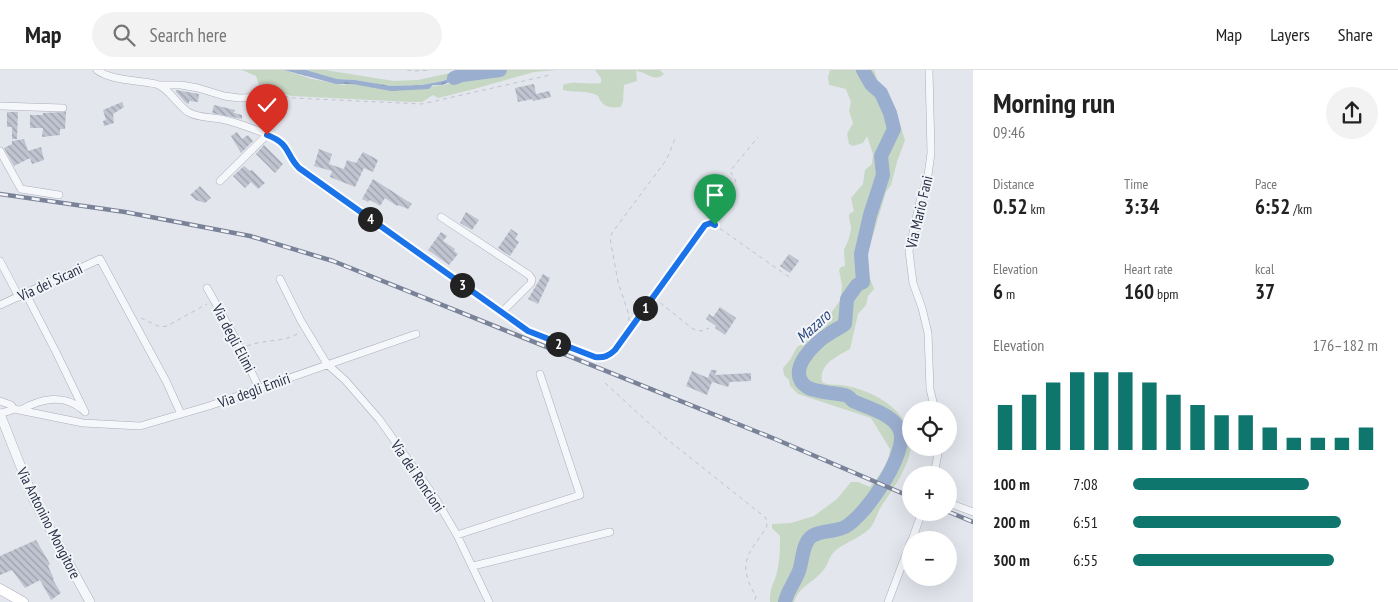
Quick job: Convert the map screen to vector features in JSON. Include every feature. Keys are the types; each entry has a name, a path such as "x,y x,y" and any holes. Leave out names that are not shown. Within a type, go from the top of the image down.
{"main road":[{"path":"0,589 23,602"}],"street":[{"path":"97,70 109,75 159,85 181,85 198,88 224,96 239,98 269,97"},
{"name":"Via Mario Fani","path":"929,70 931,153 928,175 909,251 913,283 928,333 930,389 932,401"},
{"path":"159,85 189,112 199,116 224,120 267,135 282,143 290,152 292,161 299,168 528,331 580,352 602,358 610,355 615,350"},
{"path":"0,106 63,108"},
{"path":"220,181 267,135"},
{"path":"0,151 21,189 60,195"},
{"path":"441,217 532,279 531,283 502,312"},
{"name":"Via dei Sicani","path":"0,305 100,259 128,311"},
{"path":"0,261 56,352 89,423"},
{"name":"Via dei Roncioni","path":"280,279 305,328 327,364 380,419 434,496 473,566 489,602"},
{"name":"Via degli Elimi","path":"207,288 241,348 259,388"},
{"path":"128,311 182,414"},
{"name":"Via degli Emiri","path":"0,402 17,409 54,418 89,423 140,426 182,414 416,334"},
{"path":"457,536 580,495 540,374"},
{"name":"Via degli Emiri","path":"0,413 52,399 77,405 85,412"},
{"name":"Via Antonino Mongitore","path":"0,413 34,500 90,602"},
{"path":"957,506 973,512"},
{"path":"473,566 610,532"},
{"path":"888,602 902,564"}],"path":[{"path":"406,70 430,70"},
{"path":"269,97 276,95 294,98 422,104 550,75"},
{"path":"630,330 628,312 618,282 610,238 667,159 676,136"},
{"path":"615,350 736,181 730,171 758,137"},
{"path":"705,225 711,223 715,225 789,277"},
{"path":"653,297 693,329 701,331 709,328"},
{"path":"128,311 155,325 166,326 206,304 215,302"},
{"path":"241,348 259,341 292,337 305,328"},
{"path":"605,383 662,436 766,518 767,526 748,553 746,559 746,576 756,597 754,602"}],"green space":[{"path":"242,70 284,70 312,79 344,85 349,83 429,89 465,78 461,73 443,81 422,85 391,86 337,79 306,70 325,70 394,81 418,80 464,70 556,70 534,72 438,98 433,95 422,102 410,102 292,96 261,90 256,76"},
{"path":"595,70 660,70 664,74 654,77 636,71 637,81 624,85 621,107 607,106 595,94 563,90 563,85 567,84 601,83 601,78"},
{"path":"830,70 874,70 878,81 886,90 894,106 905,140 891,185 886,192 867,255 870,278 874,289 868,296 866,305 858,314 850,349 834,358 826,366 823,370 822,382 861,390 874,395 892,407 902,418 902,456 909,456 906,466 902,466 902,474 871,527 836,550 824,570 802,589 794,602 770,602 771,588 778,568 780,549 780,536 772,528 772,524 791,523 814,516 837,499 851,482 858,482 870,487 883,469 890,454 890,449 871,418 798,394 790,386 789,380 784,375 783,368 797,347 812,338 827,325 831,313 841,299 842,285 839,270 845,266 844,249 851,228 849,214 854,211 851,198 863,184 865,170 872,164 873,154 867,136 863,143 853,146 849,144 847,134 853,123 849,111 851,102 846,89 829,85 828,77"}],"water":[{"path":"284,70 306,70 337,79 391,86 422,85 443,81 461,73 471,75 465,78 460,77 443,85 433,85 429,89 391,91 352,84 336,84"}],"building":[{"path":"534,84 536,94 549,91 551,97 518,102 515,88"},
{"path":"176,90 199,94 198,102 189,101 189,104 186,103"},
{"path":"122,102 124,107 113,114 114,123 104,126 103,121 106,120 103,110"},
{"path":"271,102 279,119 267,125 259,108"},
{"path":"214,105 235,110 234,113 242,115 242,119 212,113"},
{"path":"7,112 18,112 17,139 12,139 12,127 7,127"},
{"path":"66,112 65,129 60,129 60,135 42,137 43,128 30,128 30,115"},
{"path":"237,132 242,139 248,135 253,141 241,153 231,136"},
{"path":"24,139 28,151 41,147 44,160 32,164 30,158 14,166 4,148 12,144 12,141"},
{"path":"264,145 283,164 275,173 256,154"},
{"path":"319,149 332,154 329,164 344,169 347,160 356,163 363,152 378,160 373,172 364,168 355,187 330,177 332,171 314,166"},
{"path":"244,166 250,171 252,170 265,183 258,189 251,182 245,188 233,176"},
{"path":"373,179 412,204 408,209 397,206 385,198 380,206 370,200 368,202 362,199"},
{"path":"200,186 211,198 205,203 196,200 190,195"},
{"path":"466,212 479,220 472,230 460,223"},
{"path":"511,229 518,234 515,239 519,242 510,256 498,248"},
{"path":"441,232 447,236 443,241 455,249 454,251 458,254 449,265 428,250"},
{"path":"789,254 799,261 790,273 780,266"},
{"path":"543,274 550,278 538,304 528,299"},
{"path":"720,307 736,318 725,335 706,319 709,314 713,317"},
{"path":"711,370 717,370 715,375 751,373 751,381 730,382 728,387 712,382 707,395 686,386 692,371 708,378"},
{"path":"36,540 50,564 48,566 53,580 61,593 51,600 40,580 25,588 12,570 0,575 0,556"}],"waterway":[{"name":"Mazaro","path":"454,78 462,75 500,70"},
{"name":"Mazaro","path":"785,602 799,571 806,543 816,534 837,530 854,521 882,486 890,472 900,446 901,435 899,428 889,417 853,401 847,396 810,389 801,381 799,374 800,366 810,350 823,338 845,324 847,299 857,285 863,282 861,254 870,215 883,175 881,156 894,129 890,113 881,93 871,84 863,70"}],"railway":[{"path":"0,194 125,212 250,236 333,261 775,439 902,493"},
{"path":"957,515 973,522"}],"route":[{"path":"267,135 282,143 290,152 292,161 299,168 528,331 595,357 602,358 610,355 615,350 705,225 711,223 715,225"}]}
